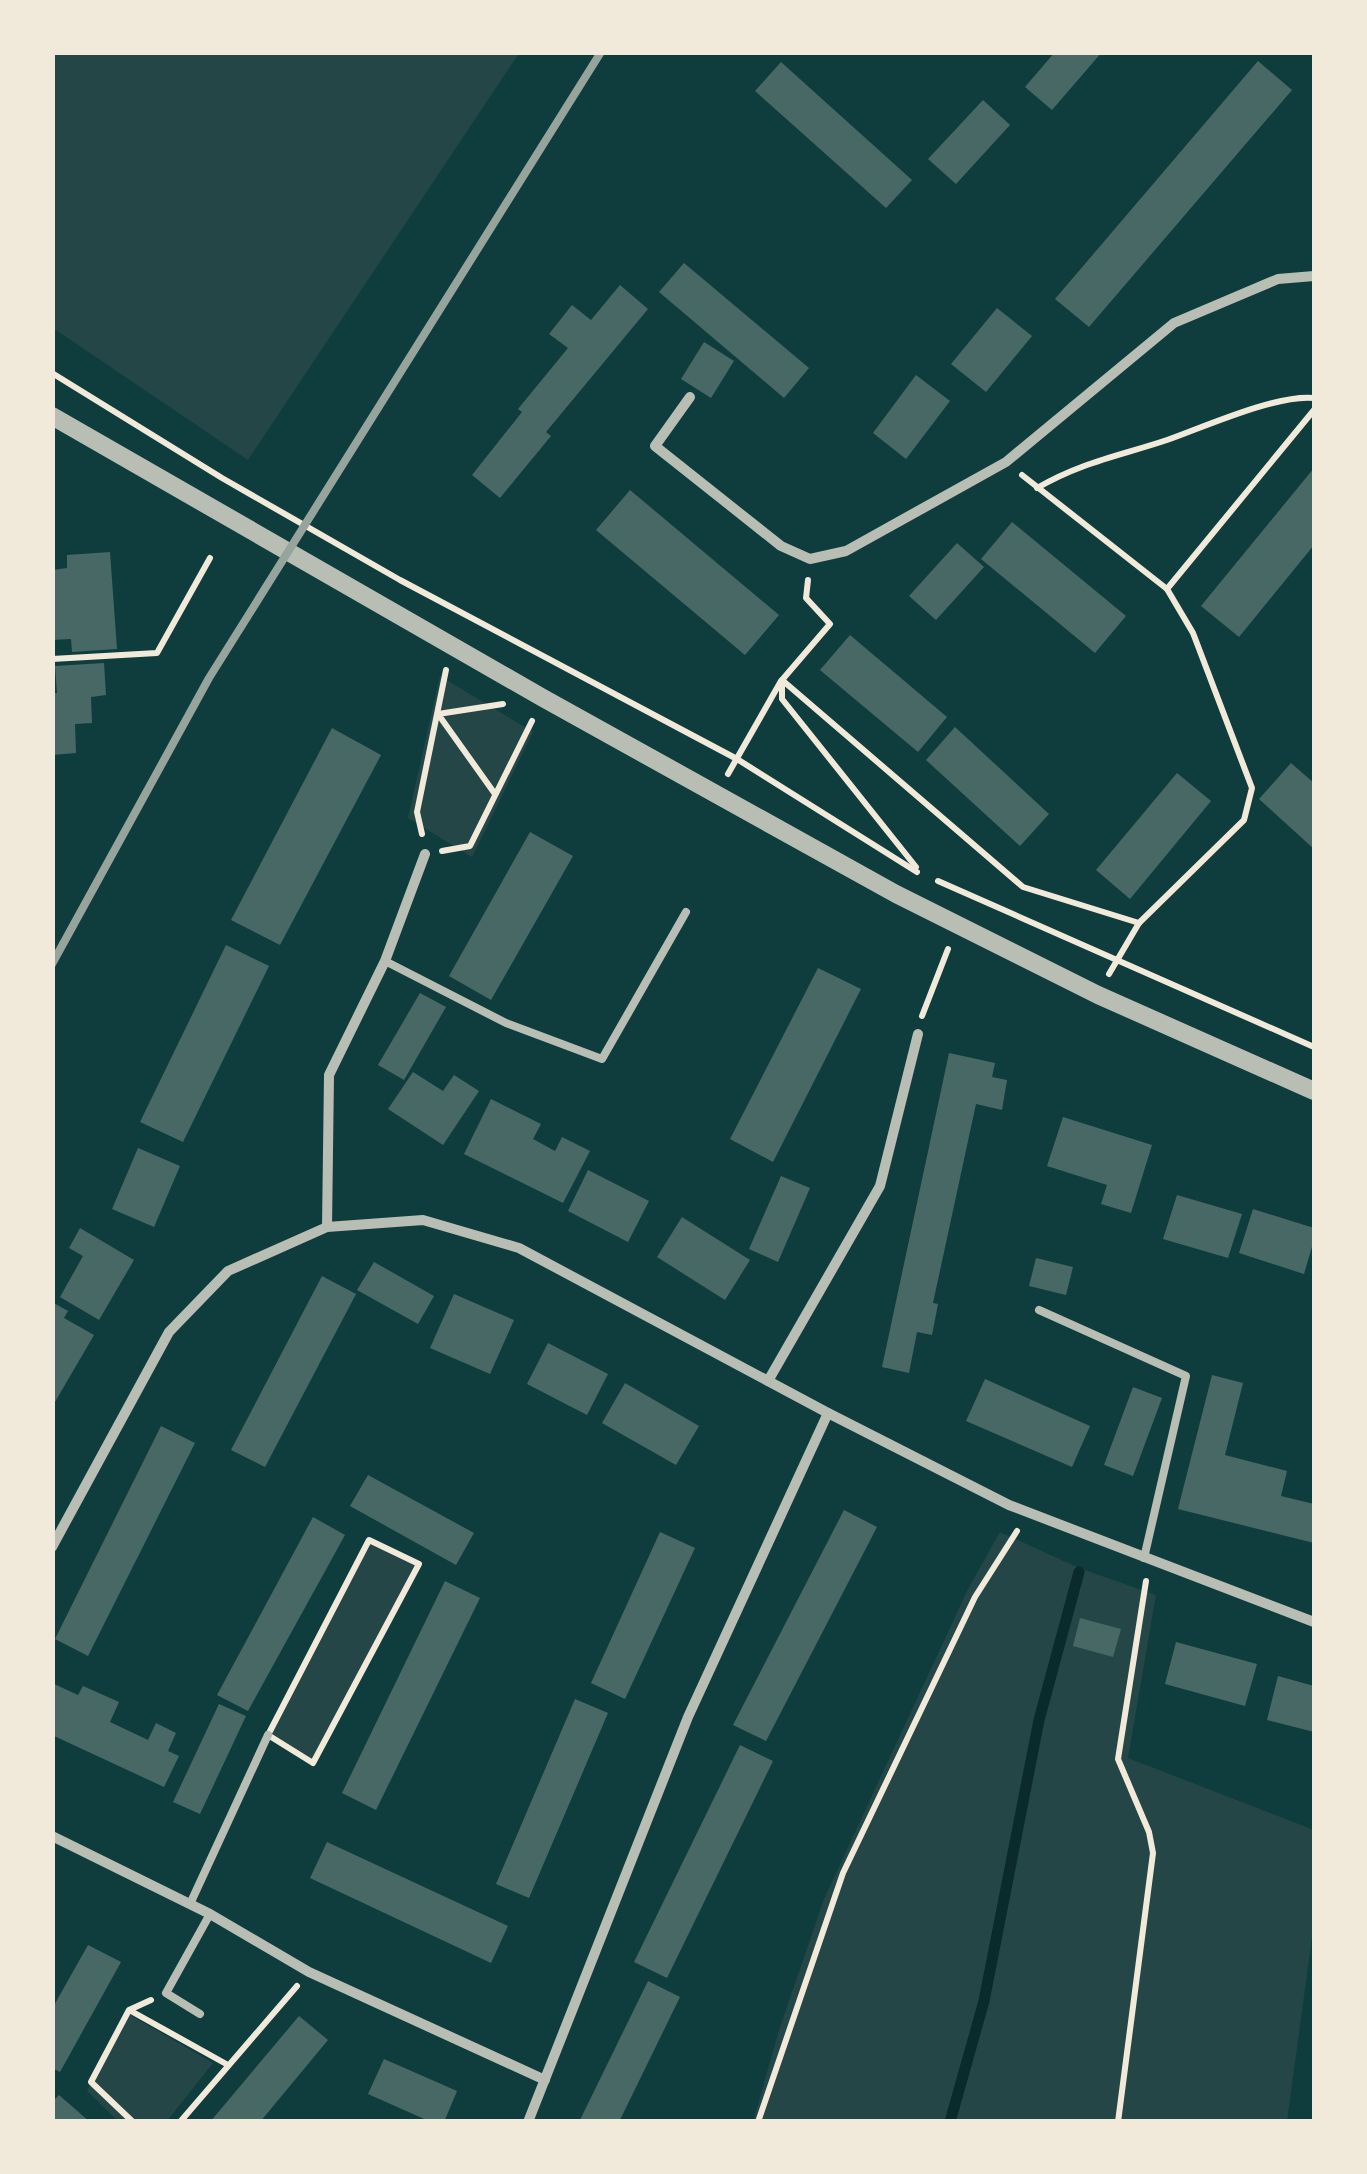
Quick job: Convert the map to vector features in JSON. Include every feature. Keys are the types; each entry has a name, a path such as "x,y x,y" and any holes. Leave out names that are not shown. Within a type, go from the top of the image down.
{"street":[{"path":"690,397 655,446 781,546 810,559 846,551 1006,462 1174,322 1278,279 1314,276"},
{"path":"52,416 543,698 958,926 1314,1091"},
{"path":"326,1228 329,1075 384,961 426,854"},
{"path":"768,1380 880,1186 918,1034"},
{"path":"52,1546 169,1332 228,1271 326,1228 422,1220 519,1248 828,1413 1026,1512 1314,1622"},
{"path":"528,2122 688,1717 828,1413"},
{"path":"52,1836 210,1914 308,1972 545,2080"}],"lane":[{"path":"384,961 506,1023 602,1059 686,912"},
{"path":"1039,1310 1186,1376 1146,1559"},
{"path":"190,1904 268,1735"},
{"path":"200,2014 166,1993 210,1914"}],"path":[{"path":"52,373 222,478 400,580 737,758 921,874 1314,1047"},
{"path":"1037,488 1071,469 1102,458 1262,408 1314,398"},
{"path":"1166,589 1314,410"},
{"path":"1006,462 1166,589 1193,632 1252,788 1244,820 1139,923 1116,961"},
{"path":"52,659 158,653 210,558"},
{"path":"716,795 782,680 830,624 806,598 810,559"},
{"path":"450,644 417,812 426,854 470,846 543,698"},
{"path":"782,680 782,700 921,874"},
{"path":"782,680 1023,887 1139,923"},
{"path":"438,714 543,698"},
{"path":"438,714 496,794"},
{"path":"926,1001 958,926"},
{"path":"758,2122 843,1873 975,1597 1014,1538 1026,1512"},
{"path":"369,1540 419,1564 313,1763 268,1735 369,1540"},
{"path":"1118,2122 1154,1852 1150,1832 1118,1758 1146,1559"},
{"path":"180,2122 308,1972"},
{"path":"133,2122 90,2082 130,2010 166,1993"},
{"path":"130,2010 228,2065"}],"shaded area":[{"path":"52,53 519,53 248,460 53,328"},
{"path":"440,676 533,732 472,857 408,818"},
{"path":"1000,1532 1079,1568 1156,1595 1128,1758 1314,1830 1314,1923 1287,2121 753,2122 779,2030 824,1899 968,1589"},
{"path":"370,1543 416,1566 312,1759 271,1734"},
{"path":"130,2015 213,2063 167,2121 118,2121 87,2091"}],"building":[{"path":"1055,52 1102,52 1052,110 1025,87"},
{"path":"1258,61 1292,90 1089,327 1055,299"},
{"path":"781,62 912,180 886,208 755,91"},
{"path":"983,100 1010,125 956,184 928,159"},
{"path":"684,263 809,368 784,398 659,292"},
{"path":"620,285 648,309 546,432 551,436 500,498 472,475 522,412 518,409 568,348 549,334 572,305 591,320"},
{"path":"997,308 1032,336 986,392 951,364"},
{"path":"704,342 734,361 711,398 681,379"},
{"path":"916,375 950,401 906,459 873,433"},
{"path":"1314,468 1314,545 1239,637 1201,606"},
{"path":"630,490 779,615 745,655 596,530"},
{"path":"1012,522 1126,616 1095,653 981,559"},
{"path":"957,543 984,567 936,620 909,596"},
{"path":"110,552 117,649 72,652 71,639 52,640 52,570 67,568 67,555"},
{"path":"850,635 947,717 918,752 820,670"},
{"path":"104,663 106,695 91,697 92,723 75,724 76,753 52,755 55,666"},
{"path":"955,727 1049,814 1020,846 926,760"},
{"path":"332,728 381,755 280,945 231,920"},
{"path":"1291,763 1314,783 1314,849 1259,799"},
{"path":"1177,773 1211,801 1130,899 1096,870"},
{"path":"530,832 573,856 491,1000 449,976"},
{"path":"226,945 269,966 183,1142 140,1122"},
{"path":"818,968 861,989 773,1162 730,1139"},
{"path":"420,993 446,1007 404,1080 378,1065"},
{"path":"949,1053 995,1063 992,1077 1007,1080 1002,1110 976,1104 933,1303 938,1304 932,1335 917,1332 909,1373 882,1367"},
{"path":"413,1072 443,1091 454,1075 479,1091 443,1145 388,1109"},
{"path":"491,1099 541,1124 533,1139 555,1151 562,1137 590,1151 563,1203 464,1154"},
{"path":"1063,1117 1152,1145 1131,1213 1101,1204 1107,1185 1047,1166"},
{"path":"138,1148 180,1166 154,1227 112,1209"},
{"path":"588,1170 649,1201 628,1242 568,1211"},
{"path":"781,1176 810,1188 778,1262 749,1249"},
{"path":"1177,1195 1242,1214 1228,1258 1163,1239"},
{"path":"1253,1209 1314,1228 1304,1274 1239,1253"},
{"path":"682,1217 750,1260 725,1300 657,1257"},
{"path":"80,1228 134,1260 99,1320 60,1297 83,1256 69,1248"},
{"path":"1036,1258 1073,1267 1066,1295 1029,1286"},
{"path":"374,1262 434,1296 418,1324 357,1290"},
{"path":"322,1276 356,1294 265,1467 231,1450"},
{"path":"454,1294 514,1320 490,1374 430,1348"},
{"path":"52,1302 68,1311 64,1318 94,1335 52,1407"},
{"path":"548,1343 608,1374 587,1415 527,1384"},
{"path":"1212,1375 1243,1383 1225,1455 1287,1471 1281,1496 1314,1504 1314,1543 1178,1509"},
{"path":"985,1379 1090,1426 1072,1467 966,1421"},
{"path":"625,1383 699,1426 676,1465 602,1423"},
{"path":"1133,1387 1162,1398 1133,1476 1104,1465"},
{"path":"161,1426 195,1443 88,1656 55,1639"},
{"path":"368,1475 474,1533 456,1565 350,1506"},
{"path":"844,1510 877,1527 766,1741 733,1725"},
{"path":"313,1517 345,1535 248,1711 217,1695"},
{"path":"660,1532 695,1548 625,1699 591,1683"},
{"path":"445,1581 480,1598 376,1810 342,1793"},
{"path":"1080,1618 1121,1629 1113,1657 1073,1646"},
{"path":"1176,1642 1257,1664 1245,1706 1165,1684"},
{"path":"1278,1676 1314,1686 1314,1732 1267,1720"},
{"path":"52,1683 78,1695 83,1686 119,1702 110,1722 148,1740 156,1723 176,1733 168,1751 179,1756 164,1787 52,1735"},
{"path":"575,1699 608,1713 529,1898 496,1884"},
{"path":"219,1704 246,1716 200,1814 173,1802"},
{"path":"740,1745 773,1761 667,1978 634,1962"},
{"path":"327,1842 508,1926 491,1963 310,1878"},
{"path":"88,1945 121,1962 60,2072 52,2068 52,2009"},
{"path":"648,1981 680,1997 619,2122 579,2122"},
{"path":"299,2016 328,2040 260,2122 210,2122"},
{"path":"384,2059 457,2091 444,2122 431,2122 368,2094"},
{"path":"59,2095 90,2122 52,2122 52,2102"}],"waterway":[{"path":"950,2122 984,2001 1039,1720 1079,1572"}],"railway":[{"path":"52,964 209,678 601,52"}]}
